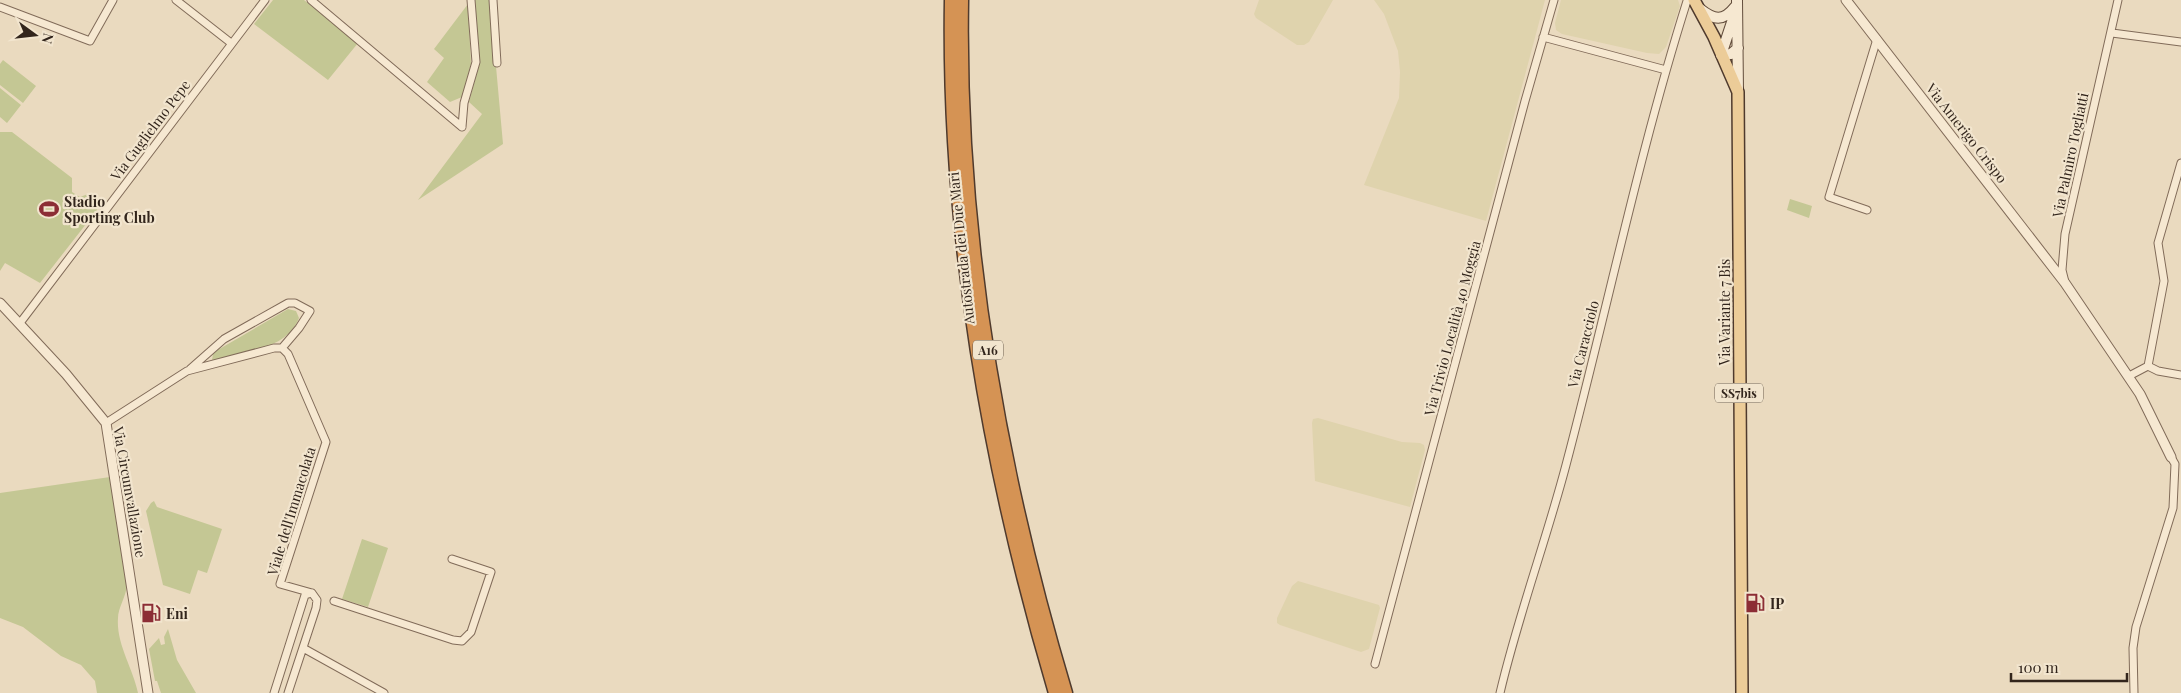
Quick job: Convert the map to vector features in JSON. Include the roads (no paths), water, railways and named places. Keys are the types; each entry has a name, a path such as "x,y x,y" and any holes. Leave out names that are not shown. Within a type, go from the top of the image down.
{"highway":[{"name":"Autostrada dei Due Mari","path":"951,0 956,156 978,358 1003,496 1037,633 1055,693"},
{"name":"Autostrada dei Due Mari","path":"962,0 967,156 979,287 988,357 1014,494 1040,602 1066,693"}],"main road":[{"path":"1697,5 1714,19 1721,19 1727,16 1737,2"},
{"path":"1737,2 1738,92"},
{"path":"1737,2 1721,55 1731,54 1738,48"},
{"name":"Via Variante 7 Bis","path":"1697,5 1738,92 1742,693"}],"street":[{"path":"0,7 90,41 113,0"},
{"path":"176,0 231,44"},
{"name":"Via Guglielmo Pepe","path":"20,324 265,0"},
{"path":"311,0 462,127 464,103 476,62 471,0"},
{"path":"493,0 497,62"},
{"name":"Via Trivio Località 40 Moggia","path":"1375,664 1554,0"},
{"name":"Via Amerigo Crispo","path":"1846,0 2065,283 2140,394 2173,460"},
{"name":"Via Palmiro Togliatti","path":"2065,283 2062,270 2065,234 2118,0"},
{"name":"Via Caracciolo","path":"1500,693 1514,637 1566,466 1666,70 1687,1"},
{"path":"2112,33 2181,42"},
{"path":"1543,37 1666,70"},
{"path":"1866,210 1829,197 1877,39"},
{"path":"2148,366 2164,281 2158,243 2181,162"},
{"name":"Via Circumvallazione","path":"0,303 66,374 106,424 148,693"},
{"path":"106,424 187,371 224,339 288,303 295,303 310,311 282,348 274,348 187,371"},
{"name":"Viale dell'Immacolata","path":"282,348 288,354 326,442 280,584 312,593"},
{"path":"2148,366 2158,371 2181,375"},
{"path":"2129,376 2148,366"},
{"path":"2173,460 2181,471"},
{"path":"2134,693 2133,648 2136,627 2173,508 2173,460"},
{"path":"334,601 453,640 462,641 471,632 491,572 452,559"},
{"path":"274,693 305,595 312,593 317,600 316,608 288,693"},
{"path":"303,648 384,693"}],"place":[{"name":"Stadio Sporting Club","path":"49,209"},
{"name":"IP","path":"1755,603"},
{"name":"Eni","path":"151,613"}]}
